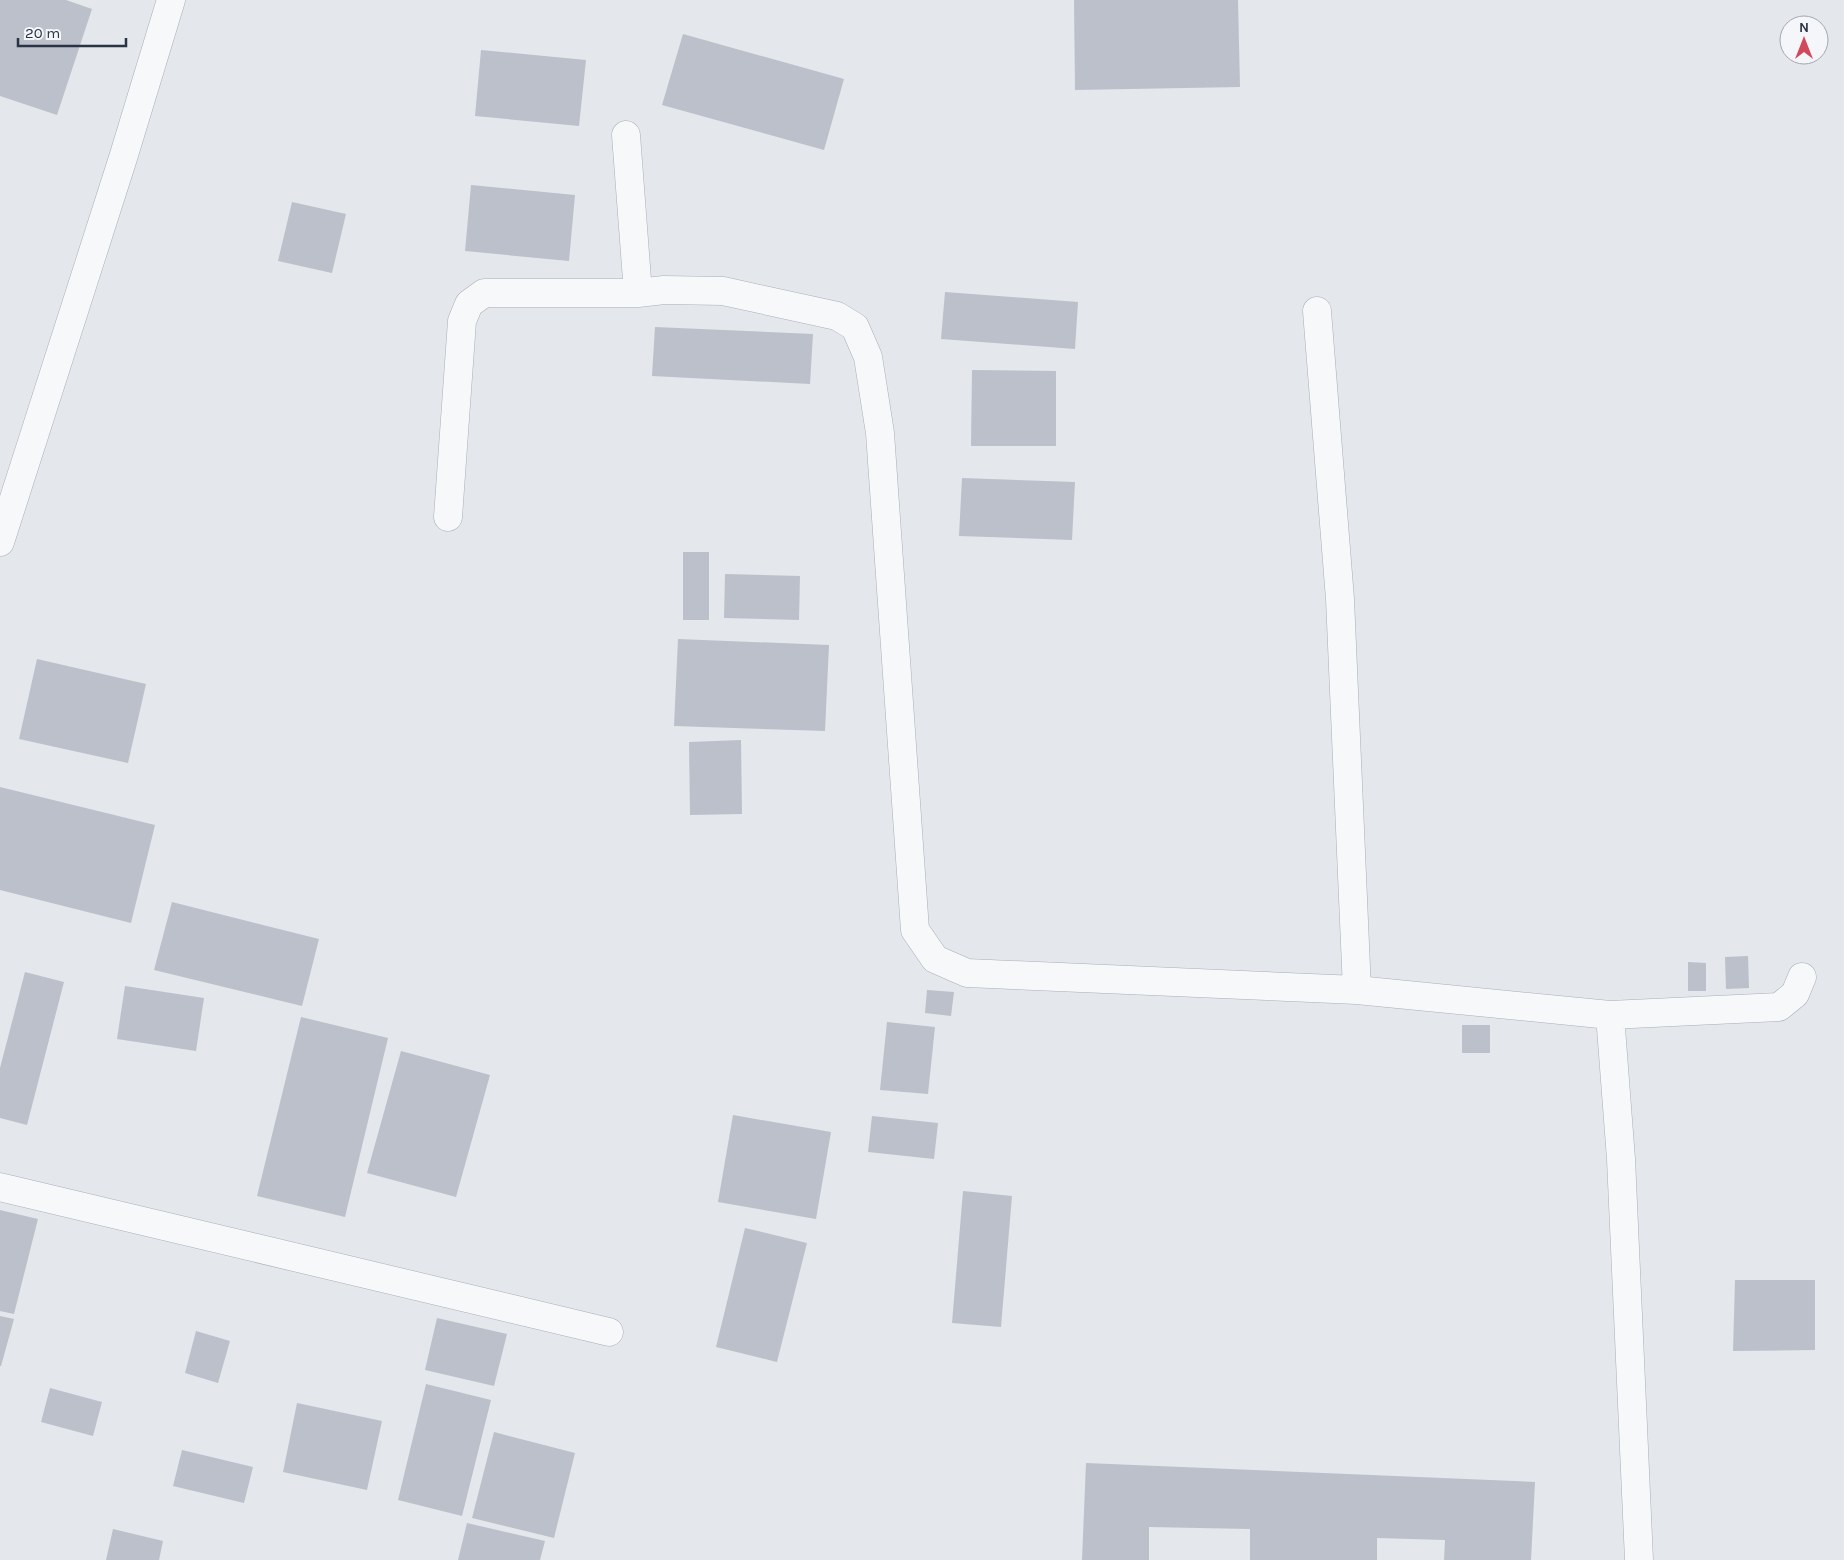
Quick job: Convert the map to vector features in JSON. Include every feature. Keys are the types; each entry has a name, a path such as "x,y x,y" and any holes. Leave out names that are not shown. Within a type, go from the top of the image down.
{"street":[{"path":"0,542 123,158 171,0"},
{"path":"626,135 638,293"},
{"path":"448,517 462,321 470,304 484,293 724,291 837,316 855,327 868,357 880,432 915,930 935,959 968,973 1357,990 1610,1015 1779,1007 1795,994 1802,977"},
{"path":"1317,311 1340,600 1357,990"},
{"path":"1610,1015 1621,1160 1639,1560"},
{"path":"0,1187 609,1332"}],"building":[{"path":"0,0 66,0 92,9 57,115 0,96"},
{"path":"1074,0 1238,0 1240,87 1075,90"},
{"path":"683,34 844,79 824,150 662,105"},
{"path":"481,50 586,60 579,126 475,116"},
{"path":"471,185 575,195 569,261 465,251"},
{"path":"292,202 346,214 332,273 278,261"},
{"path":"945,292 1078,302 1075,349 941,339"},
{"path":"655,327 813,334 810,384 652,376"},
{"path":"972,370 1056,371 1056,446 971,446"},
{"path":"962,478 1075,482 1072,540 959,536"},
{"path":"683,552 709,552 709,620 683,620"},
{"path":"725,574 800,576 799,620 724,618"},
{"path":"678,639 829,645 825,731 674,726"},
{"path":"37,659 146,684 128,763 19,739"},
{"path":"741,740 742,814 690,815 689,742"},
{"path":"0,787 155,825 131,923 0,890"},
{"path":"172,902 319,939 302,1006 154,970"},
{"path":"1748,956 1749,988 1726,989 1725,957"},
{"path":"1688,962 1706,963 1706,991 1688,991"},
{"path":"25,972 64,982 27,1125 0,1118 0,1068"},
{"path":"125,986 204,998 196,1051 117,1039"},
{"path":"927,990 954,992 951,1016 925,1013"},
{"path":"301,1017 388,1038 345,1217 257,1196"},
{"path":"887,1022 935,1027 928,1094 880,1090"},
{"path":"1462,1025 1490,1025 1490,1053 1462,1053"},
{"path":"401,1051 490,1075 456,1197 367,1173"},
{"path":"733,1115 831,1132 816,1219 718,1202"},
{"path":"872,1116 938,1123 934,1159 868,1152"},
{"path":"963,1191 1012,1196 1001,1327 952,1323"},
{"path":"0,1210 38,1219 14,1314 0,1311"},
{"path":"745,1228 807,1243 777,1362 716,1347"},
{"path":"1735,1280 1815,1280 1815,1350 1733,1351"},
{"path":"0,1316 14,1319 1,1366 0,1366"},
{"path":"437,1318 507,1334 494,1386 425,1370"},
{"path":"196,1331 230,1341 218,1383 185,1373"},
{"path":"426,1384 491,1400 462,1516 398,1500"},
{"path":"50,1388 102,1402 93,1436 41,1422"},
{"path":"297,1403 382,1421 367,1490 283,1472"},
{"path":"494,1432 575,1453 554,1538 472,1518"},
{"path":"182,1450 253,1467 244,1503 173,1486"},
{"path":"1086,1463 1535,1482 1531,1560 1444,1560 1445,1540 1377,1538 1377,1560 1250,1560 1250,1529 1149,1527 1149,1560 1082,1560"},
{"path":"467,1523 545,1541 540,1560 458,1560"},
{"path":"113,1529 163,1541 159,1560 106,1560"}]}
